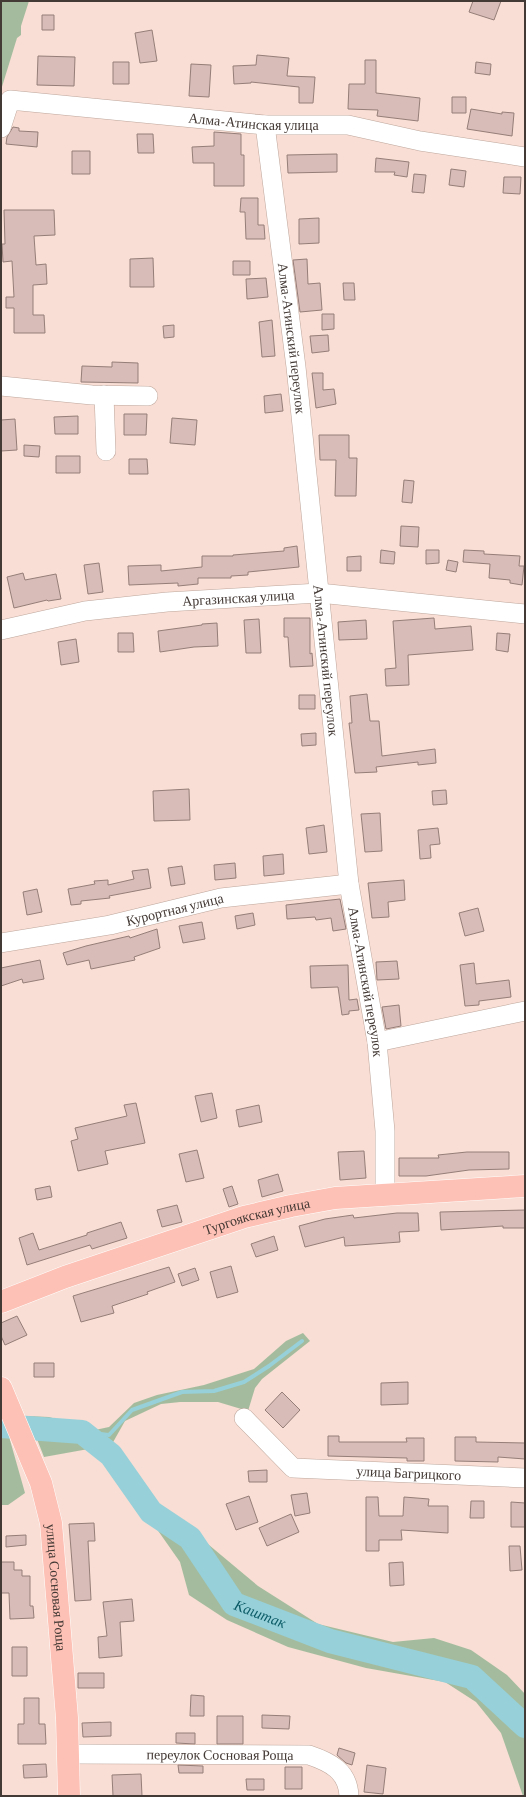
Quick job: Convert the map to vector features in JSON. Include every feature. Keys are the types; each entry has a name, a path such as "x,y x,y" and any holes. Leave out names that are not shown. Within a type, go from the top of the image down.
{"main road":[{"name":"Тургоякская улица","path":"1,1302 65,1277 244,1217 291,1206 335,1198 525,1186"},
{"name":"улица Сосновая Роща","path":"1,1388 41,1483 51,1523 68,1754 69,1796"}],"street":[{"name":"Алма-Атинская улица","path":"1,128 10,100 265,125 348,125 420,141 525,157"},
{"name":"Алма-Атинский переулок","path":"265,125 296,367 349,884 377,1042 385,1131 385,1196"},
{"path":"1,386 104,395 148,396"},
{"path":"104,395 106,450"},
{"name":"Аргазинская улица","path":"1,630 86,612 167,602 319,593 525,614"},
{"name":"Курортная улица","path":"1,943 110,925 221,898 349,884"},
{"path":"377,1042 525,1011"},
{"name":"улица Багрицкого","path":"244,1418 293,1468 525,1478"},
{"name":"переулок Сосновая Роща","path":"68,1754 309,1755 329,1762 343,1775 349,1796"}],"green space":[{"path":"1,1 29,1 21,26 21,35 17,38 1,90"},
{"path":"303,1333 310,1341 262,1379 255,1388 248,1411 218,1402 180,1402 161,1404 125,1421 112,1444 149,1496 175,1521 197,1535 258,1586 318,1624 393,1642 434,1638 471,1650 507,1675 525,1694 525,1796 523,1796 501,1733 476,1702 445,1682 366,1668 288,1647 227,1620 189,1595 180,1562 133,1495 94,1448 44,1457 28,1416 49,1417 95,1430 109,1427 134,1403 157,1395 204,1385 254,1369 286,1341"},
{"path":"1,1423 6,1426 25,1493 8,1505 1,1505"}],"building":[{"path":"473,1 501,1 494,20 469,12"},
{"path":"42,15 54,15 54,30 42,30"},
{"path":"152,30 157,61 140,63 135,33"},
{"path":"257,55 289,58 287,76 315,77 313,103 299,103 299,87 251,82 234,84 233,66 256,65"},
{"path":"38,56 75,57 74,86 37,85"},
{"path":"365,60 376,60 376,93 420,98 418,121 377,116 378,110 348,109 349,84 365,84"},
{"path":"113,62 129,62 129,84 113,84"},
{"path":"476,62 491,64 490,75 475,73"},
{"path":"191,64 211,65 209,97 189,96"},
{"path":"452,97 466,97 466,113 452,113"},
{"path":"471,109 502,114 502,112 514,113 512,136 467,129"},
{"path":"13,127 19,128 19,131 38,132 37,147 6,144 7,137"},
{"path":"214,132 241,134 241,155 244,155 244,186 214,186 214,163 193,163 192,147 214,146"},
{"path":"137,134 153,134 154,153 138,153"},
{"path":"72,151 90,151 90,174 72,174"},
{"path":"337,154 337,172 288,173 287,155"},
{"path":"376,158 409,162 407,177 394,175 395,172 375,172"},
{"path":"451,169 466,171 464,187 449,185"},
{"path":"414,174 426,175 424,193 412,192"},
{"path":"504,177 521,177 520,194 503,193"},
{"path":"241,198 258,198 258,225 264,225 265,239 246,239 245,212 240,212"},
{"path":"4,210 54,210 55,235 34,236 36,265 46,264 47,284 33,285 33,315 44,315 45,333 14,333 14,308 6,308 6,297 14,297 12,261 3,262 2,244 5,244"},
{"path":"319,218 319,243 299,244 299,219"},
{"path":"153,258 154,287 130,287 130,259"},
{"path":"307,259 308,284 320,283 322,310 300,312 293,260"},
{"path":"233,261 250,261 250,275 233,275"},
{"path":"266,278 268,297 247,299 246,279"},
{"path":"343,283 354,283 355,300 344,300"},
{"path":"322,314 334,314 334,329 322,330"},
{"path":"272,320 275,356 262,357 259,322"},
{"path":"174,325 174,337 164,338 163,326"},
{"path":"328,335 329,351 312,353 310,336"},
{"path":"112,362 138,363 138,383 81,382 82,366 112,367"},
{"path":"312,373 323,373 323,390 334,389 336,404 316,408"},
{"path":"281,394 283,411 265,413 264,396"},
{"path":"124,414 147,414 146,435 124,435"},
{"path":"78,416 78,434 55,434 54,417"},
{"path":"172,418 197,420 195,445 170,443"},
{"path":"15,419 17,450 1,451 1,420"},
{"path":"319,435 349,435 349,458 357,458 356,496 335,496 336,460 320,460"},
{"path":"24,445 40,446 39,457 24,456"},
{"path":"56,456 80,456 80,473 56,473"},
{"path":"129,459 147,459 148,474 129,474"},
{"path":"404,480 414,481 412,503 402,502"},
{"path":"401,526 419,527 418,547 400,546"},
{"path":"297,546 299,567 248,572 248,575 231,576 231,578 198,578 198,584 178,586 178,583 129,585 128,566 161,565 161,571 202,567 202,556 233,556 284,551 284,548"},
{"path":"381,550 395,552 394,564 380,563"},
{"path":"426,550 439,550 439,563 426,564"},
{"path":"464,550 484,551 484,554 520,556 519,566 524,566 522,585 510,583 510,580 489,578 490,564 463,562"},
{"path":"361,556 361,571 347,571 347,557"},
{"path":"448,560 458,562 456,572 446,570"},
{"path":"99,563 103,592 88,594 84,565"},
{"path":"23,573 25,580 56,574 61,599 47,600 14,608 7,577"},
{"path":"284,618 310,618 310,654 312,653 313,666 290,667 288,637 284,637"},
{"path":"434,618 435,629 471,626 473,650 408,655 409,685 386,686 385,669 396,668 393,621"},
{"path":"259,619 261,653 246,653 244,620"},
{"path":"366,620 367,639 339,640 338,622"},
{"path":"217,623 218,646 194,647 160,652 158,631"},
{"path":"118,633 133,633 134,652 118,652"},
{"path":"497,633 510,634 508,652 496,650"},
{"path":"76,639 79,662 61,665 58,642"},
{"path":"367,694 370,721 379,721 382,756 435,749 436,763 418,765 418,762 376,767 377,772 355,773 349,723 352,723 350,696"},
{"path":"299,695 315,695 315,709 299,709"},
{"path":"316,733 316,745 302,746 301,734"},
{"path":"189,789 190,820 154,821 153,791"},
{"path":"446,790 447,804 433,805 432,791"},
{"path":"380,813 382,851 365,852 361,814"},
{"path":"324,825 327,852 309,854 306,828"},
{"path":"438,828 440,844 430,845 431,858 420,859 418,830"},
{"path":"283,854 284,874 264,876 263,856"},
{"path":"235,863 236,878 215,880 214,865"},
{"path":"182,866 185,884 171,886 168,868"},
{"path":"148,869 151,888 109,896 110,898 81,901 81,904 71,905 68,889 95,884 94,881 108,880 108,885 134,879 132,871"},
{"path":"404,880 405,900 388,902 389,917 372,918 368,883"},
{"path":"37,889 42,912 27,915 23,892"},
{"path":"340,899 346,929 333,931 331,918 316,920 315,917 287,919 286,905"},
{"path":"478,908 484,931 465,936 459,913"},
{"path":"253,913 255,925 237,929 235,916"},
{"path":"202,922 205,939 183,943 179,926"},
{"path":"157,929 160,948 134,957 135,960 91,969 89,960 67,965 63,953 129,936 130,938"},
{"path":"40,960 44,979 23,983 22,979 1,986 1,968"},
{"path":"397,961 399,979 377,980 376,962"},
{"path":"474,963 476,984 509,980 511,997 479,1001 479,1005 465,1006 460,965"},
{"path":"348,965 349,1000 357,999 359,1010 349,1011 349,1014 342,1015 338,987 311,988 310,966"},
{"path":"399,1005 401,1026 386,1029 382,1007"},
{"path":"212,1093 217,1118 201,1122 195,1096"},
{"path":"136,1103 145,1143 105,1151 108,1164 78,1171 71,1141 78,1139 75,1128 127,1116 124,1105"},
{"path":"259,1105 262,1122 239,1127 236,1110"},
{"path":"197,1150 204,1178 186,1182 179,1154"},
{"path":"364,1151 366,1178 340,1180 338,1152"},
{"path":"467,1152 509,1152 509,1169 469,1170 426,1176 399,1176 399,1158 439,1158 438,1155"},
{"path":"278,1174 283,1191 262,1197 258,1180"},
{"path":"50,1186 52,1197 37,1200 35,1189"},
{"path":"232,1186 238,1204 229,1207 223,1189"},
{"path":"177,1205 182,1222 162,1227 157,1210"},
{"path":"525,1210 525,1228 503,1228 503,1226 441,1230 440,1212"},
{"path":"397,1213 418,1213 419,1231 399,1232 400,1242 345,1246 344,1237 305,1247 299,1226 325,1219 353,1215 354,1218"},
{"path":"121,1222 127,1238 92,1249 90,1245 27,1265 19,1238 33,1233 39,1250 87,1235 87,1233"},
{"path":"274,1236 278,1250 256,1257 251,1244"},
{"path":"231,1266 238,1292 217,1298 210,1272"},
{"path":"169,1267 175,1282 147,1292 148,1294 112,1306 114,1313 81,1322 73,1296"},
{"path":"195,1268 199,1280 182,1286 178,1274"},
{"path":"17,1316 27,1335 5,1345 1,1336 1,1323"},
{"path":"34,1363 54,1363 54,1377 34,1377"},
{"path":"408,1382 408,1404 381,1405 381,1383"},
{"path":"282,1392 300,1410 283,1428 265,1410"},
{"path":"328,1436 339,1436 339,1442 407,1442 406,1438 424,1438 424,1461 407,1461 407,1458 328,1456"},
{"path":"455,1437 476,1437 476,1442 525,1443 525,1459 498,1457 498,1462 455,1461"},
{"path":"267,1470 267,1482 249,1482 248,1471"},
{"path":"307,1493 310,1513 295,1516 291,1495"},
{"path":"249,1496 258,1522 236,1530 226,1504"},
{"path":"366,1497 378,1497 379,1516 403,1516 404,1497 429,1499 428,1506 448,1506 448,1533 401,1530 402,1540 379,1540 379,1551 366,1551"},
{"path":"471,1501 484,1501 484,1518 470,1518"},
{"path":"511,1502 525,1503 525,1527 511,1527"},
{"path":"291,1514 299,1532 267,1546 259,1528"},
{"path":"94,1523 95,1541 88,1541 91,1600 75,1601 69,1524"},
{"path":"26,1535 26,1545 6,1547 6,1536"},
{"path":"509,1546 520,1546 522,1570 510,1571"},
{"path":"1,1562 14,1562 14,1570 22,1570 22,1576 30,1576 30,1606 33,1606 34,1618 10,1619 9,1593 1,1593"},
{"path":"403,1562 404,1585 390,1586 389,1563"},
{"path":"132,1599 134,1621 120,1622 122,1656 99,1658 98,1637 107,1636 103,1602"},
{"path":"12,1647 27,1647 27,1676 12,1676"},
{"path":"78,1673 104,1673 104,1688 78,1688"},
{"path":"191,1695 204,1696 204,1716 190,1716"},
{"path":"24,1698 39,1698 39,1724 45,1724 46,1744 18,1744 18,1724 24,1724"},
{"path":"262,1715 290,1716 289,1729 262,1728"},
{"path":"217,1716 243,1716 243,1744 217,1744"},
{"path":"111,1722 111,1736 83,1737 82,1723"},
{"path":"176,1733 195,1733 195,1744 176,1743"},
{"path":"339,1748 355,1753 352,1765 346,1763 337,1755"},
{"path":"46,1764 47,1777 24,1778 23,1765"},
{"path":"178,1765 203,1766 203,1773 179,1773"},
{"path":"367,1765 386,1768 383,1794 364,1792"},
{"path":"285,1767 302,1767 302,1789 285,1789"},
{"path":"141,1774 142,1796 113,1796 112,1775"},
{"path":"246,1779 264,1779 264,1790 247,1790"}],"waterway":[{"path":"82,1432 109,1435 132,1410 182,1392 214,1391 244,1382 269,1366 302,1341"},
{"name":"Каштак","path":"1,1426 82,1432 111,1455 151,1512 190,1538 234,1604 330,1641 472,1677 525,1726"}]}
